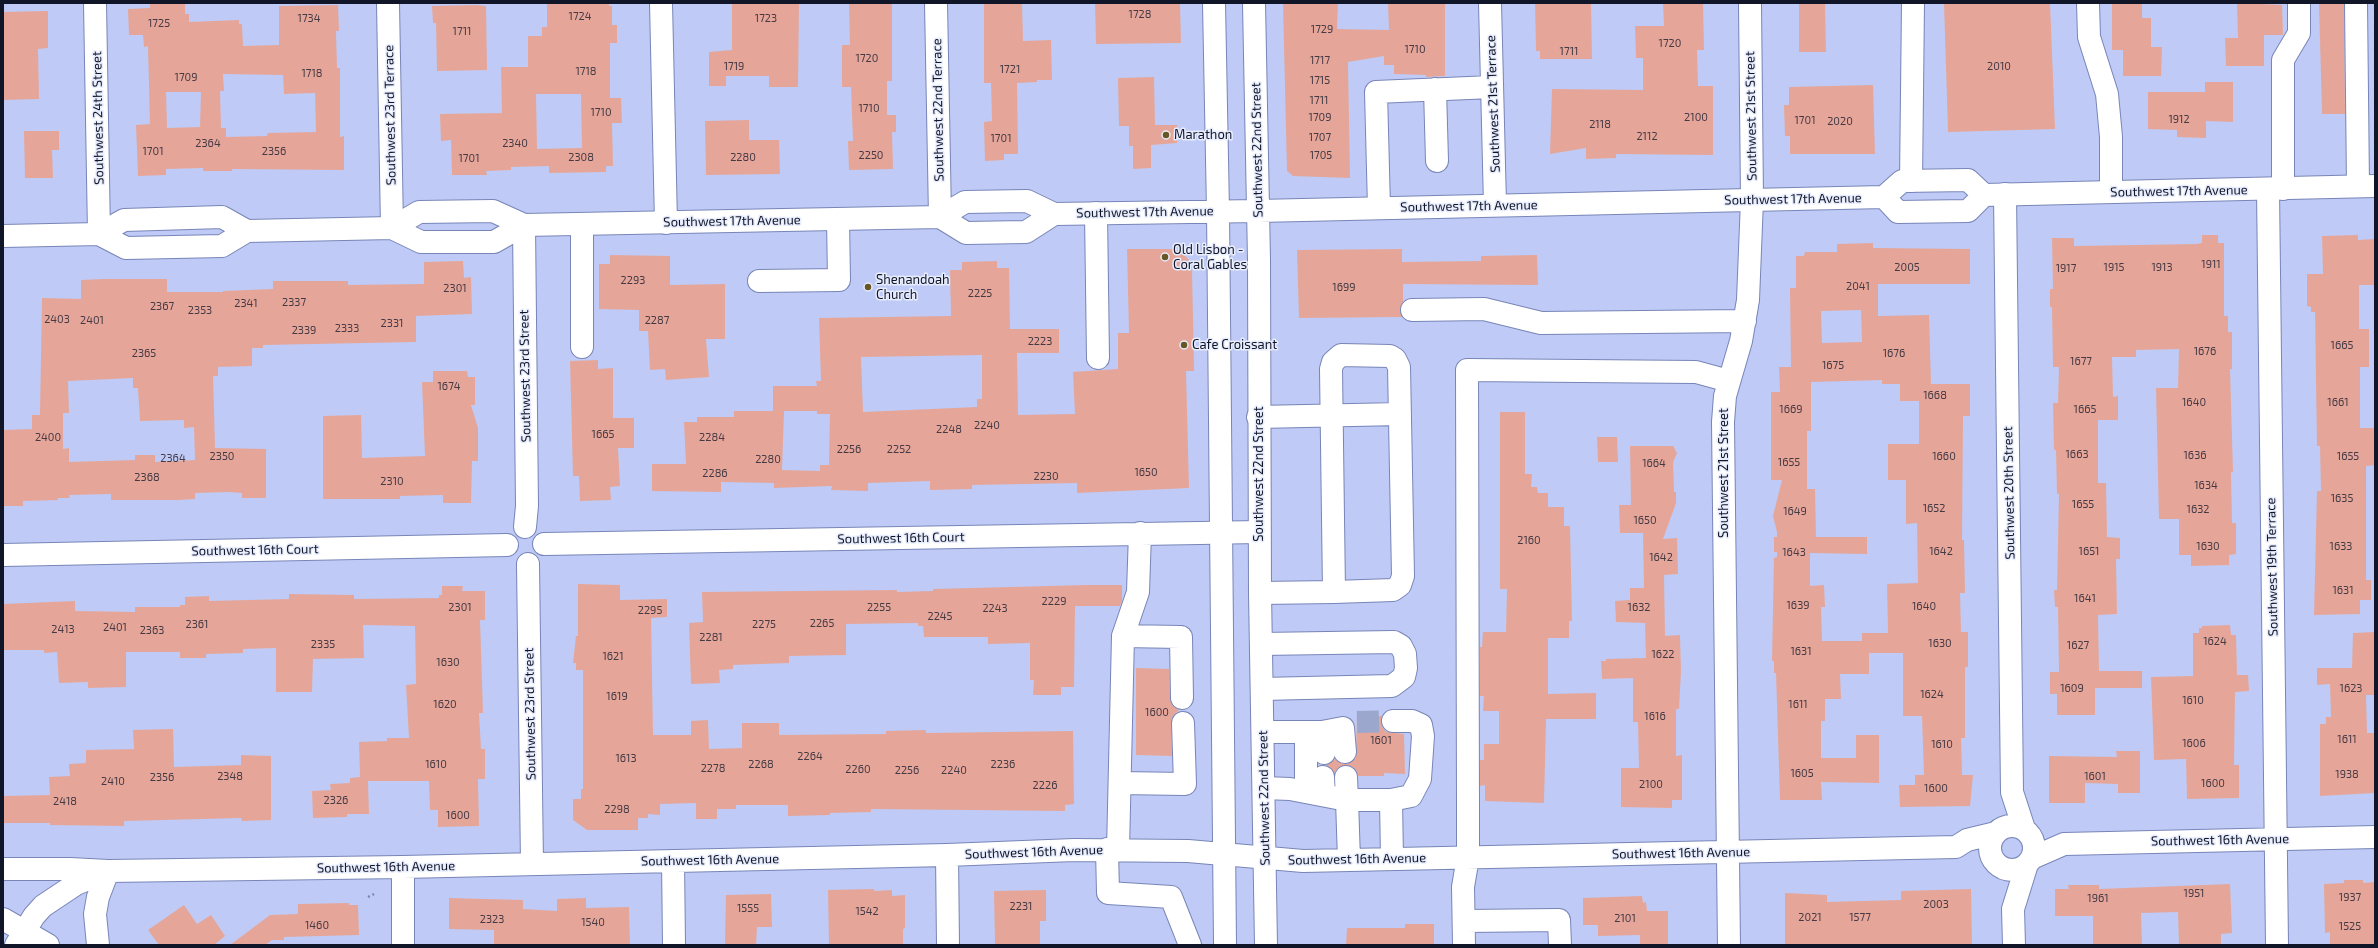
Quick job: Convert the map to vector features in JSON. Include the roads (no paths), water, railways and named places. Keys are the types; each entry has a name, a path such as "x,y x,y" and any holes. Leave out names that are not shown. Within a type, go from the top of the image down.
{"street":[{"name":"Southwest 24th Street","path":"96,3 99,234"},
{"name":"Southwest 23rd Terrace","path":"388,3 392,228"},
{"path":"661,3 666,223"},
{"name":"Southwest 22nd Terrace","path":"936,3 940,217"},
{"path":"1214,3 1218,211 1226,945"},
{"name":"Southwest 22nd Street","path":"1254,3 1258,211 1259,532 1266,858 1266,945"},
{"name":"Southwest 21st Terrace","path":"1490,3 1495,205"},
{"name":"Southwest 21st Street","path":"1729,945 1723,422 1729,381 1745,321 1750,277 1752,200 1750,3"},
{"path":"1911,181 1913,3"},
{"path":"2088,3 2089,37 2107,94 2111,137 2111,192"},
{"name":"Southwest 19th Terrace","path":"2277,945 2275,839 2275,189 2283,60 2299,33 2299,3"},
{"path":"2356,3 2366,186"},
{"path":"1379,208 1376,92 1492,87"},
{"path":"1435,89 1437,161"},
{"path":"1968,180 1984,195 1968,211 1898,212 1884,197 1902,181 1968,180"},
{"name":"Southwest 17th Avenue","path":"1984,195 2366,186"},
{"name":"Southwest 20th Street","path":"2005,194 2012,792 2026,831"},
{"name":"Southwest 17th Avenue","path":"392,228 419,212 493,211 524,225 940,217 966,202 1028,201 1054,214 1884,197"},
{"path":"1096,213 1098,358"},
{"path":"940,217 966,233 1026,232 1054,214"},
{"name":"Southwest 17th Avenue","path":"3,236 99,234 124,220 222,217 247,231"},
{"path":"759,281 839,280 838,219"},
{"path":"582,224 582,347"},
{"name":"Southwest 17th Avenue","path":"99,234 126,248 222,246 247,231 392,228 421,242 494,242 524,225"},
{"name":"Southwest 23rd Street","path":"524,225 527,506 524,527"},
{"path":"1412,310 1484,309 1541,323 1745,321"},
{"path":"1260,593 1334,592 1393,590 1401,580 1399,367 1396,359 1390,356 1340,355 1333,362 1331,369 1334,592"},
{"path":"1464,945 1465,921 1463,887 1468,857 1467,370 1696,372 1729,381"},
{"path":"1258,417 1400,414"},
{"path":"524,527 540,534 544,544 541,555 528,564 513,559 507,544 515,531 524,527"},
{"name":"Southwest 16th Court","path":"544,544 1259,532"},
{"path":"1140,533 1138,592 1123,636 1120,783 1108,893 1171,897 1190,945"},
{"name":"Southwest 16th Court","path":"3,555 507,544"},
{"name":"Southwest 23rd Street","path":"528,564 532,864"},
{"path":"1123,636 1181,637 1182,698"},
{"path":"1261,644 1394,642 1401,646 1405,654 1406,668 1404,677 1392,686 1262,689"},
{"path":"1264,788 1318,788 1348,800 1391,800 1411,796 1415,792 1420,779 1423,736 1421,725 1412,721 1393,721"},
{"path":"1120,783 1185,784 1183,723"},
{"path":"1263,732 1324,742 1350,725"},
{"path":"1318,788 1324,742"},
{"path":"1346,776 1349,860"},
{"name":"Southwest 20th Street","path":"1997,831 2012,792"},
{"path":"1391,800 1392,859"},
{"path":"2013,909 2029,861 2033,841 2026,831 2007,826 1997,831 1989,847 2013,909 2014,945"},
{"name":"Southwest 16th Avenue","path":"3,869 70,868 108,871 403,867 1112,850 1188,851 1303,861 1959,846 1967,840 1997,831"},
{"name":"Southwest 16th Avenue","path":"2026,831 2054,839 2064,844"},
{"name":"Southwest 16th Avenue","path":"2029,861 2064,844 2375,837"},
{"path":"1959,846 1966,852 1997,865 2014,870 2029,861"},
{"path":"947,855 948,945"},
{"path":"673,861 674,945"},
{"path":"403,867 403,945"},
{"path":"98,945 95,914 98,897 108,871"},
{"name":"Southwest 16th Avenue","path":"20,938 34,916 53,898 76,884 108,871"},
{"path":"3,920 20,938 48,945"},
{"path":"1465,921 1559,920 1560,945"}],"tunnel":[{"path":"1357,722 1393,721"}],"place":[{"name":"Marathon","path":"1166,135"},
{"name":"Old Lisbon - Coral Gables","path":"1165,257"},
{"name":"Shenandoah Church","path":"868,287"},
{"name":"Cafe Croissant","path":"1184,345"}]}
